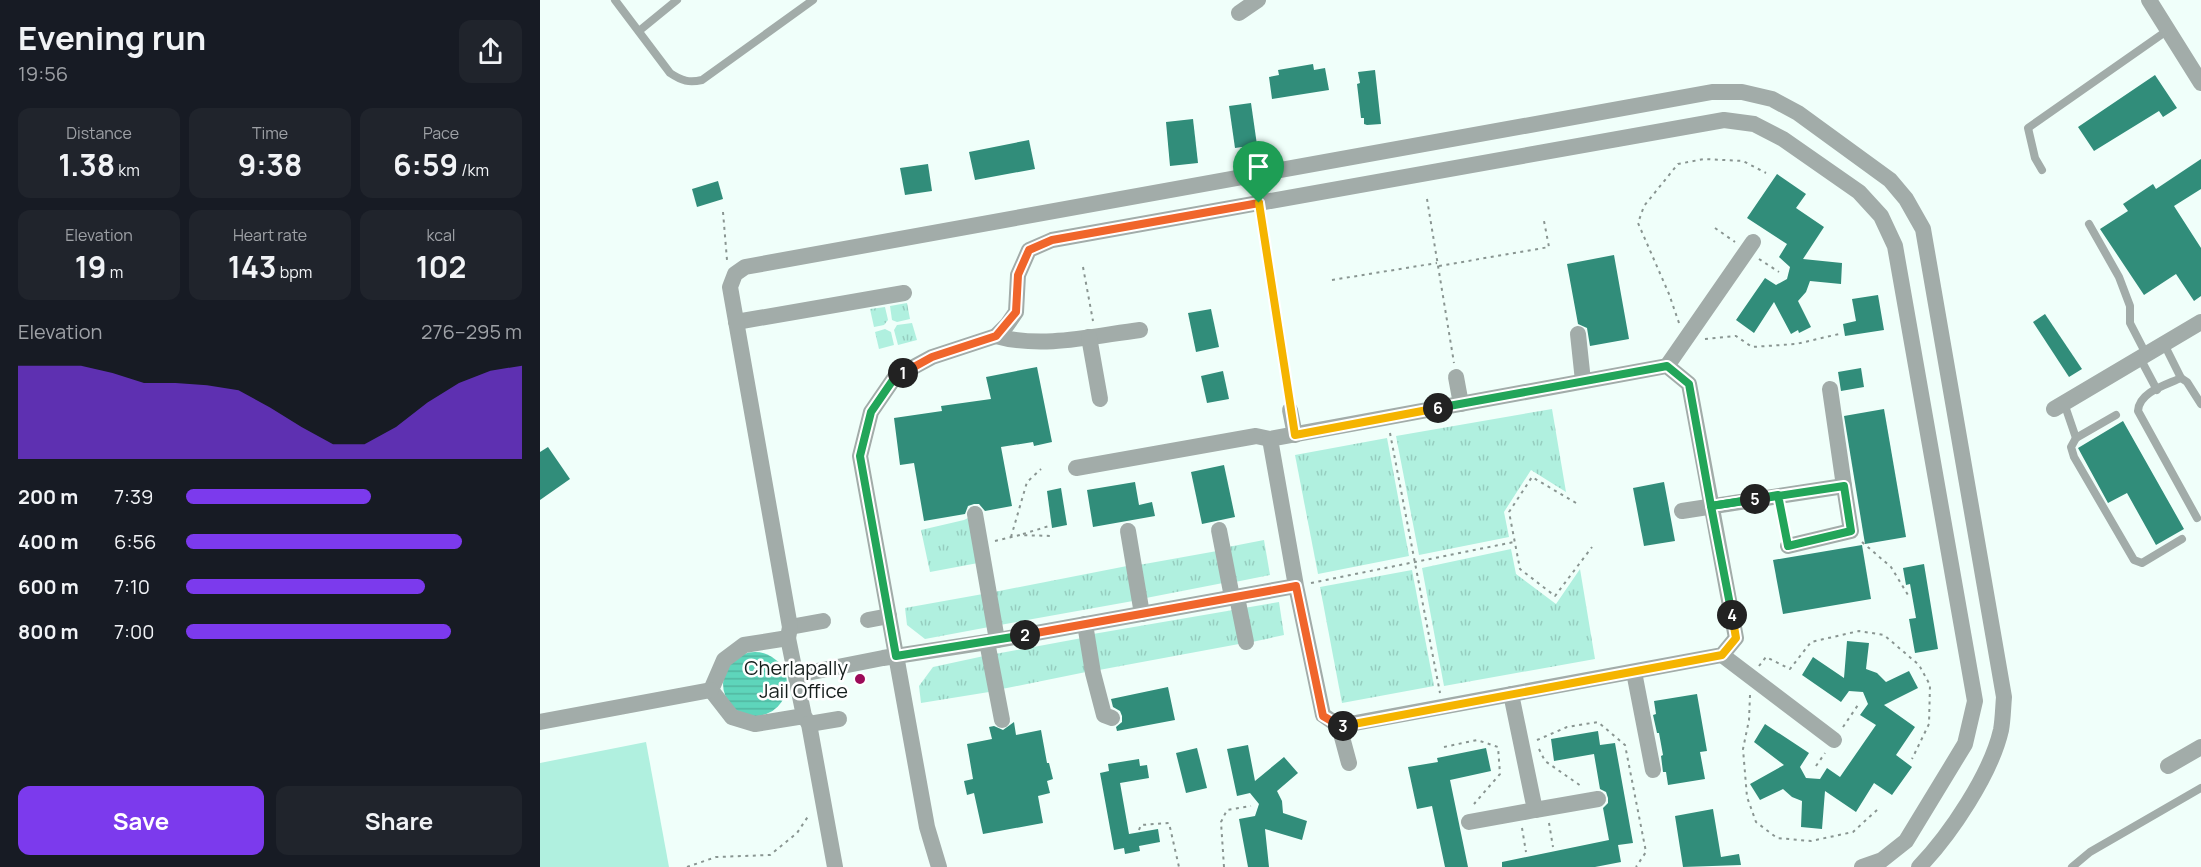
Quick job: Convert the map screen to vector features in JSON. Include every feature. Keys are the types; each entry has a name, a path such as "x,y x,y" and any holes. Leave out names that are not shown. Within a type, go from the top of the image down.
{"street":[{"path":"1239,13 1258,0"},
{"path":"2149,0 2201,83"},
{"path":"835,867 796,675 730,287 735,274 745,267 758,263 1712,92 1742,92 1772,99 1798,113 1890,180 1906,199 1923,229 2004,698 2001,730 1987,768 1960,813 1918,867"},
{"path":"996,336 1016,312 1018,275 1029,250 1052,240 1724,120 1754,124 1783,139 1858,192 1881,216 1895,246 1975,701 1965,744 1906,841 1882,860 1862,867"},
{"path":"1076,468 1256,436 1270,439 1295,435 1667,366 1753,242"},
{"path":"736,322 904,293"},
{"path":"2059,406 2201,322"},
{"path":"939,867 927,827 860,456 871,412 895,377 932,357 996,336 1032,343 1140,330"},
{"path":"1578,334 1583,381"},
{"path":"1092,336 1100,399"},
{"path":"1270,439 1296,586 1323,716 1340,726 1634,672 1722,655 1736,638 1689,384 1667,366"},
{"path":"1456,377 1461,404"},
{"path":"1788,546 1851,531 1830,389"},
{"path":"1290,410 1295,435"},
{"path":"1682,511 1844,486"},
{"path":"975,514 1002,720"},
{"path":"1220,530 1246,642"},
{"path":"1128,531 1142,614"},
{"path":"796,675 1296,586"},
{"path":"868,620 889,616"},
{"path":"711,690 724,660 744,645 823,621"},
{"path":"1085,624 1093,673 1104,715 1112,718"},
{"path":"1722,655 1834,740"},
{"path":"1634,672 1653,770"},
{"path":"711,690 732,717 755,724 839,719"},
{"path":"540,722 711,690"},
{"path":"1510,694 1533,810"},
{"path":"1340,726 1349,763"},
{"path":"2168,766 2201,747"},
{"path":"1469,822 1598,800"}],"lane":[{"path":"615,0 670,73 682,81 692,83 702,80 813,0"},
{"path":"639,31 677,0"},
{"path":"2042,170 2035,158 2028,128 2168,30"},
{"path":"2089,224 2120,277 2130,306 2130,323 2157,390"},
{"path":"2164,344 2181,378 2187,381 2201,404"},
{"path":"2181,378 2143,398 2138,405 2138,411 2197,518"},
{"path":"2059,406 2076,438"},
{"path":"2116,415 2076,438 2071,447 2074,457 2134,560 2142,563 2182,539"},
{"path":"2072,867 2090,852 2201,788"}],"path":[{"path":"1767,174 1743,161 1704,159 1678,164 1644,206 1638,223 1669,294 1685,340 1736,336 1752,347 1796,344 1839,334"},
{"path":"1427,199 1456,377"},
{"path":"1259,203 1290,410"},
{"path":"723,212 727,267 735,274"},
{"path":"1332,280 1549,247 1544,221"},
{"path":"1083,267 1092,336"},
{"path":"1387,418 1442,707"},
{"path":"1011,537 1027,482 1041,469"},
{"path":"1576,503 1532,477 1509,512 1520,569 1555,596 1592,547"},
{"path":"1778,495 1788,546"},
{"path":"980,543 1020,535 1049,526"},
{"path":"1851,531 1891,567 1908,595"},
{"path":"1020,535 1051,536"},
{"path":"1296,586 1515,542"},
{"path":"1878,809 1853,831 1811,841 1777,838 1756,822 1747,797 1743,749 1749,720 1750,676 1766,657 1790,669 1811,642 1859,631 1884,635 1919,665 1930,685 1929,724 1912,759"},
{"path":"1598,800 1574,780 1545,761 1535,741 1567,727 1598,722 1625,745 1646,852 1636,867"},
{"path":"1444,747 1477,740 1498,747 1500,774 1467,812 1469,822"},
{"path":"687,867 716,857 770,855 797,833 822,795"},
{"path":"1224,867 1221,822 1227,810 1251,806"},
{"path":"1533,810 1553,847"},
{"path":"1527,852 1533,810"},
{"path":"1139,830 1141,825 1169,823 1179,867"}],"green space":[{"path":"907,303 910,319 897,322 892,320 890,306"},
{"path":"885,307 888,320 884,325 874,327 870,309"},
{"path":"912,323 917,340 898,345 894,330 897,325"},
{"path":"885,329 891,332 894,345 879,349 875,332"},
{"path":"1552,409 1566,492 1531,470 1504,512 1509,537 1419,555 1396,436"},
{"path":"1387,438 1409,556 1318,574 1295,455"},
{"path":"968,518 978,563 930,572 921,530"},
{"path":"1264,540 1270,575 1235,582 1228,547"},
{"path":"1511,549 1516,574 1556,604 1580,569 1595,659 1444,686 1422,568"},
{"path":"1217,551 1223,583 1146,598 1139,565"},
{"path":"1127,566 1133,601 1000,625 994,592"},
{"path":"1412,570 1434,686 1342,703 1320,587"},
{"path":"983,594 989,627 925,639 907,625 905,608"},
{"path":"1279,602 1284,635 1252,642 1244,608"},
{"path":"1233,610 1239,644 1099,670 1093,634"},
{"path":"1082,638 1086,672 1002,689 995,654"},
{"path":"984,656 989,692 921,703 919,686 933,667"},
{"path":"646,742 669,867 540,867 540,763"}],"shaded area":[{"path":"749,652 761,652 778,661 785,672 787,684 785,696 778,707 761,716 749,716 737,711 728,702 723,690 723,678 728,666 737,657"}],"building":[{"path":"1313,64 1314,70 1325,68 1329,90 1272,99 1269,77 1279,75 1278,70"},
{"path":"1375,70 1381,124 1367,125 1364,124 1364,118 1361,118 1358,72"},
{"path":"2155,75 2177,108 2163,117 2159,111 2094,151 2078,127"},
{"path":"1251,103 1257,145 1235,148 1229,106"},
{"path":"1193,119 1198,163 1170,166 1166,122"},
{"path":"1029,140 1035,169 975,180 969,152"},
{"path":"2201,159 2201,189 2174,206 2201,248 2201,296 2194,301 2176,274 2144,295 2100,229 2128,211 2123,204 2153,184 2156,189"},
{"path":"928,164 932,191 905,195 900,168"},
{"path":"1777,174 1806,194 1796,208 1824,227 1803,259 1842,263 1841,284 1810,281 1806,292 1798,301 1811,327 1791,334 1774,302 1754,333 1736,320 1765,278 1776,285 1787,279 1790,267 1779,257 1787,244 1747,218"},
{"path":"718,181 723,199 697,207 692,189"},
{"path":"1614,255 1629,339 1590,346 1587,328 1578,324 1567,264"},
{"path":"1878,295 1884,330 1845,336 1843,324 1856,321 1852,299"},
{"path":"1211,309 1219,347 1196,352 1188,313"},
{"path":"2045,314 2082,369 2069,377 2033,322"},
{"path":"1037,367 1052,442 1034,446 1033,442 1001,447 1012,506 985,511 979,504 974,504 968,506 965,514 924,521 914,463 900,465 894,418 942,411 941,406 991,399 986,377"},
{"path":"1861,368 1864,387 1841,391 1838,372"},
{"path":"1223,371 1229,399 1207,403 1201,376"},
{"path":"1884,409 1906,537 1865,544 1844,416"},
{"path":"2123,421 2184,529 2156,545 2127,493 2108,503 2078,448"},
{"path":"548,447 570,479 540,500 540,452"},
{"path":"1224,465 1235,517 1202,524 1191,472"},
{"path":"1135,482 1139,505 1152,502 1155,516 1093,527 1087,490"},
{"path":"1664,482 1675,541 1644,546 1633,488"},
{"path":"1061,488 1067,525 1052,528 1047,491"},
{"path":"1862,545 1871,599 1783,614 1773,560"},
{"path":"1924,564 1938,649 1915,653 1909,619 1916,618 1910,584 1906,585 1903,568"},
{"path":"1847,641 1869,643 1866,669 1877,673 1886,682 1909,671 1918,688 1884,705 1915,727 1896,755 1912,767 1892,795 1874,783 1856,812 1825,791 1822,829 1801,827 1802,801 1792,797 1783,789 1760,800 1750,784 1784,765 1754,742 1765,724 1809,753 1800,767 1806,778 1820,779 1827,768 1840,777 1876,725 1860,715 1868,704 1863,692 1849,691 1841,702 1802,675 1813,657 1844,678"},
{"path":"1168,687 1175,720 1117,731 1116,727 1122,722 1122,716 1120,711 1113,707 1111,699"},
{"path":"1697,694 1707,751 1700,752 1705,779 1668,785 1666,772 1663,772 1661,756 1663,755 1653,715 1656,714 1654,701"},
{"path":"1014,722 1016,735 1041,730 1047,763 1049,763 1053,779 1047,781 1050,793 1038,796 1043,823 983,834 974,793 967,795 964,781 973,779 967,744 992,739 989,727 994,726 1003,730"},
{"path":"1598,731 1600,745 1615,743 1633,843 1618,845 1621,862 1595,867 1502,867 1502,862 1609,840 1603,808 1608,803 1608,798 1606,792 1600,789 1594,754 1554,761 1551,739"},
{"path":"1248,745 1255,781 1284,757 1298,773 1277,791 1282,801 1283,813 1307,821 1302,840 1265,829 1269,867 1248,867 1239,819 1255,816 1259,804 1250,793 1237,796 1227,749"},
{"path":"1197,748 1207,788 1186,793 1176,753"},
{"path":"1486,748 1491,771 1450,780 1468,867 1445,867 1432,806 1417,809 1408,767 1438,762 1437,758"},
{"path":"1139,759 1140,766 1147,765 1149,778 1120,783 1129,834 1158,829 1160,842 1139,846 1140,851 1125,854 1124,848 1114,850 1100,773 1109,771 1108,764"},
{"path":"1713,809 1721,857 1739,854 1741,865 1683,867 1675,816"}],"place":[{"name":"Cherlapally Jail Office","path":"860,679"}],"route":[{"path":"1259,203 1052,240 1029,250 1018,275 1016,312 996,336 932,357 895,377 871,412 860,456 896,656 987,642 1296,586 1323,716 1340,726 1722,655 1736,638 1711,506 1778,495 1844,486 1851,531 1788,546 1778,495 1732,503 1711,506 1689,384 1667,366 1295,435 1259,203"}]}
